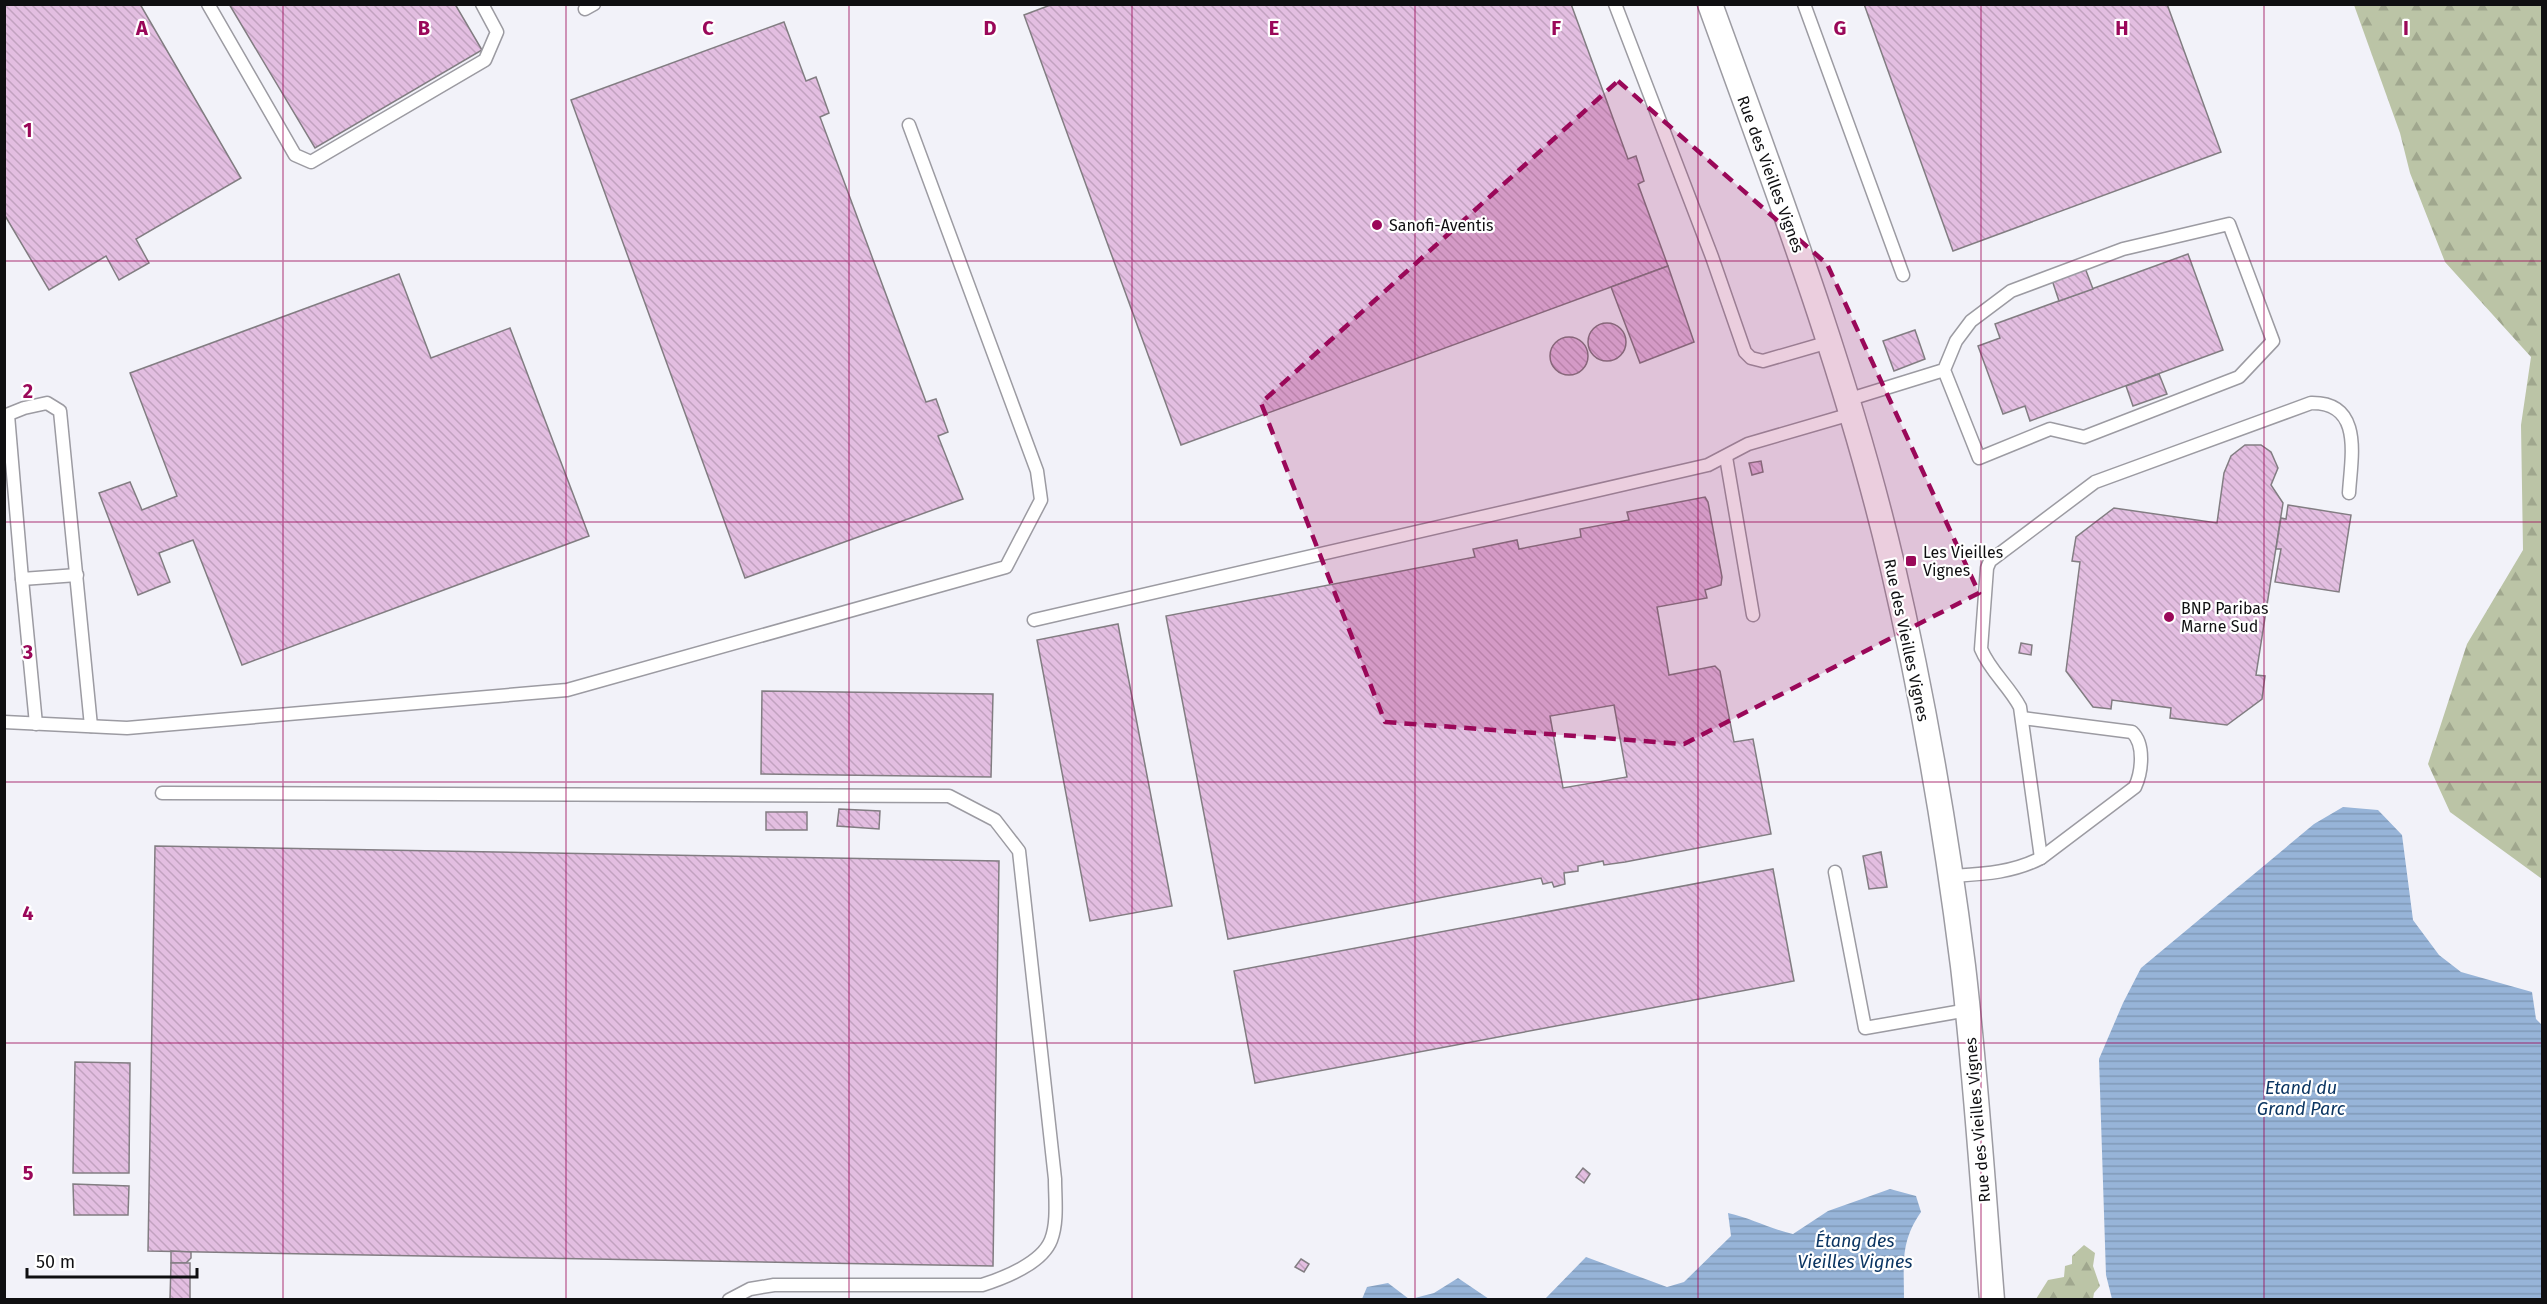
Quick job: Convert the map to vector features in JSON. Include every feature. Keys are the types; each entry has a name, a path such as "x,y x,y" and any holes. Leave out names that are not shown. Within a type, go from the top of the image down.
{"street":[{"name":"Rue des Vieilles Vignes","path":"1710,4 1797,244 1829,342 1886,542 1913,662 1935,772 1968,1010 1992,1299"}],"lane":[{"path":"208,4 295,155 311,162 485,60 497,32 482,4"},
{"path":"1615,4 1712,256 1745,352 1751,358 1763,361 1829,342"},
{"path":"1804,4 1903,275"},
{"path":"4,722 127,728 567,690 1006,567 1041,500 1037,471 909,125"},
{"path":"1034,620 1708,465 1748,444 1944,370 1956,341 1971,321 2011,291 2123,249 2229,224 2273,341 2239,377 2084,437 2050,429 1979,458 1944,370"},
{"path":"36,724 6,415 47,403 60,411 91,726"},
{"path":"2041,858 2022,718 2014,696 1984,658 1981,649 1988,568 1994,557 2094,482 2312,404 2324,403 2336,409 2346,419 2352,430 2349,493"},
{"path":"1726,457 1753,615"},
{"path":"22,579 77,575"},
{"path":"1951,876 2008,871 2041,858 2135,787 2140,777 2140,744 2132,732 2022,718"},
{"path":"162,794 948,796 995,820 1019,851 1055,1179 1055,1211 1051,1241 1030,1263 1007,1277 982,1286 774,1285 750,1289 729,1299"},
{"path":"1835,872 1865,1028 1968,1010"}],"highlighted area":[{"path":"1618,81 1827,264 1979,593 1684,744 1385,722 1261,403"}],"green space":[{"path":"2354,5 2542,5 2542,879 2450,812 2428,764 2467,644 2523,550 2521,425 2531,357 2445,262 2410,173 2400,133"},
{"path":"2084,1245 2095,1253 2093,1266 2100,1286 2094,1293 2093,1299 2036,1299 2048,1280 2064,1277 2065,1266 2072,1264 2072,1256"}],"water":[{"name":"Etand du Grand Parc","path":"2343,807 2378,810 2402,835 2413,920 2439,955 2461,972 2532,992 2536,1019 2542,1025 2542,1299 2112,1299 2106,1275 2099,1059 2123,1003 2141,968 2314,824"},
{"name":"Étang des Vieilles Vignes","path":"1890,1189 1916,1196 1921,1212 1906,1243 1904,1299 1545,1299 1586,1257 1667,1287 1684,1282 1731,1236 1728,1213 1793,1234 1828,1211"},
{"path":"1458,1278 1489,1299 1411,1299 1434,1293"},
{"path":"1388,1283 1409,1299 1362,1299 1367,1287"}],"building":[{"path":"4,4 140,4 241,178 136,239 149,263 119,280 106,256 49,290 4,214"},
{"path":"229,4 455,4 482,50 315,148"},
{"name":"Sanofi-Aventis","path":"1053,4 1571,4 1628,159 1636,156 1644,181 1638,184 1668,266 1181,445 1024,15"},
{"path":"1864,4 2167,4 2221,152 1953,251"},
{"path":"784,22 806,81 816,77 829,113 820,117 926,402 936,399 948,432 938,436 963,499 745,578 571,100"},
{"path":"2188,254 2223,350 2030,421 2025,406 2003,414 1978,346 2000,338 1995,324"},
{"path":"1668,266 1694,342 1640,363 1611,287"},
{"path":"2085,268 2093,289 2059,301 2052,280"},
{"path":"399,274 431,358 510,328 589,536 242,665 193,540 159,553 170,582 138,595 99,493 130,482 142,510 177,496 130,373"},
{"path":"1607,323 1620,329 1626,342 1620,355 1607,361 1594,355 1588,342 1594,329"},
{"path":"1915,330 1925,359 1894,371 1883,341"},
{"path":"1569,337 1582,343 1588,356 1582,369 1569,375 1556,369 1550,356 1556,343"},
{"path":"2159,374 2167,394 2133,406 2126,386"},
{"name":"BNP Paribas Marne Sud","path":"2245,445 2261,445 2271,452 2278,468 2271,485 2283,503 2256,675 2265,676 2262,699 2227,725 2170,718 2171,708 2112,700 2111,709 2093,707 2066,671 2080,562 2072,561 2076,537 2114,508 2217,523 2224,473 2231,456"},
{"path":"1761,461 1763,472 1752,475 1749,463"},
{"path":"1705,497 1708,502 1722,577 1721,585 1705,590 1707,598 1657,607 1669,675 1715,666 1720,671 1734,742 1753,739 1771,834 1625,862 1604,865 1603,861 1578,866 1578,871 1564,873 1565,884 1554,887 1552,882 1543,884 1541,878 1228,939 1166,616 1475,557 1473,549 1517,540 1519,549 1581,537 1580,529 1629,520 1627,512","holes":["1614,705 1627,777 1563,788 1550,716"]},
{"path":"2288,505 2351,515 2339,592 2275,582 2281,549 2276,549 2281,518 2286,519"},
{"path":"1118,624 1172,906 1090,921 1037,640"},
{"path":"2021,643 2032,645 2031,655 2019,653"},
{"path":"762,691 993,694 991,777 761,774"},
{"path":"839,809 880,811 879,829 837,826"},
{"path":"766,812 807,812 807,830 766,830"},
{"path":"155,846 999,861 993,1266 148,1251"},
{"path":"1881,852 1887,887 1869,889 1863,856"},
{"path":"1773,869 1794,981 1255,1083 1234,971"},
{"path":"75,1062 130,1063 129,1173 73,1173"},
{"path":"1583,1168 1590,1174 1584,1183 1576,1177"},
{"path":"73,1184 129,1186 128,1215 74,1215"},
{"path":"171,1251 191,1252 191,1258 186,1263 171,1263"},
{"path":"1301,1259 1309,1264 1304,1272 1295,1267"},
{"path":"171,1263 190,1263 190,1300 170,1300"}],"place":[{"name":"Sanofi-Aventis","path":"1377,225"},
{"name":"Les Vieilles Vignes","path":"1911,561"},
{"name":"BNP Paribas Marne Sud","path":"2169,617"}]}
